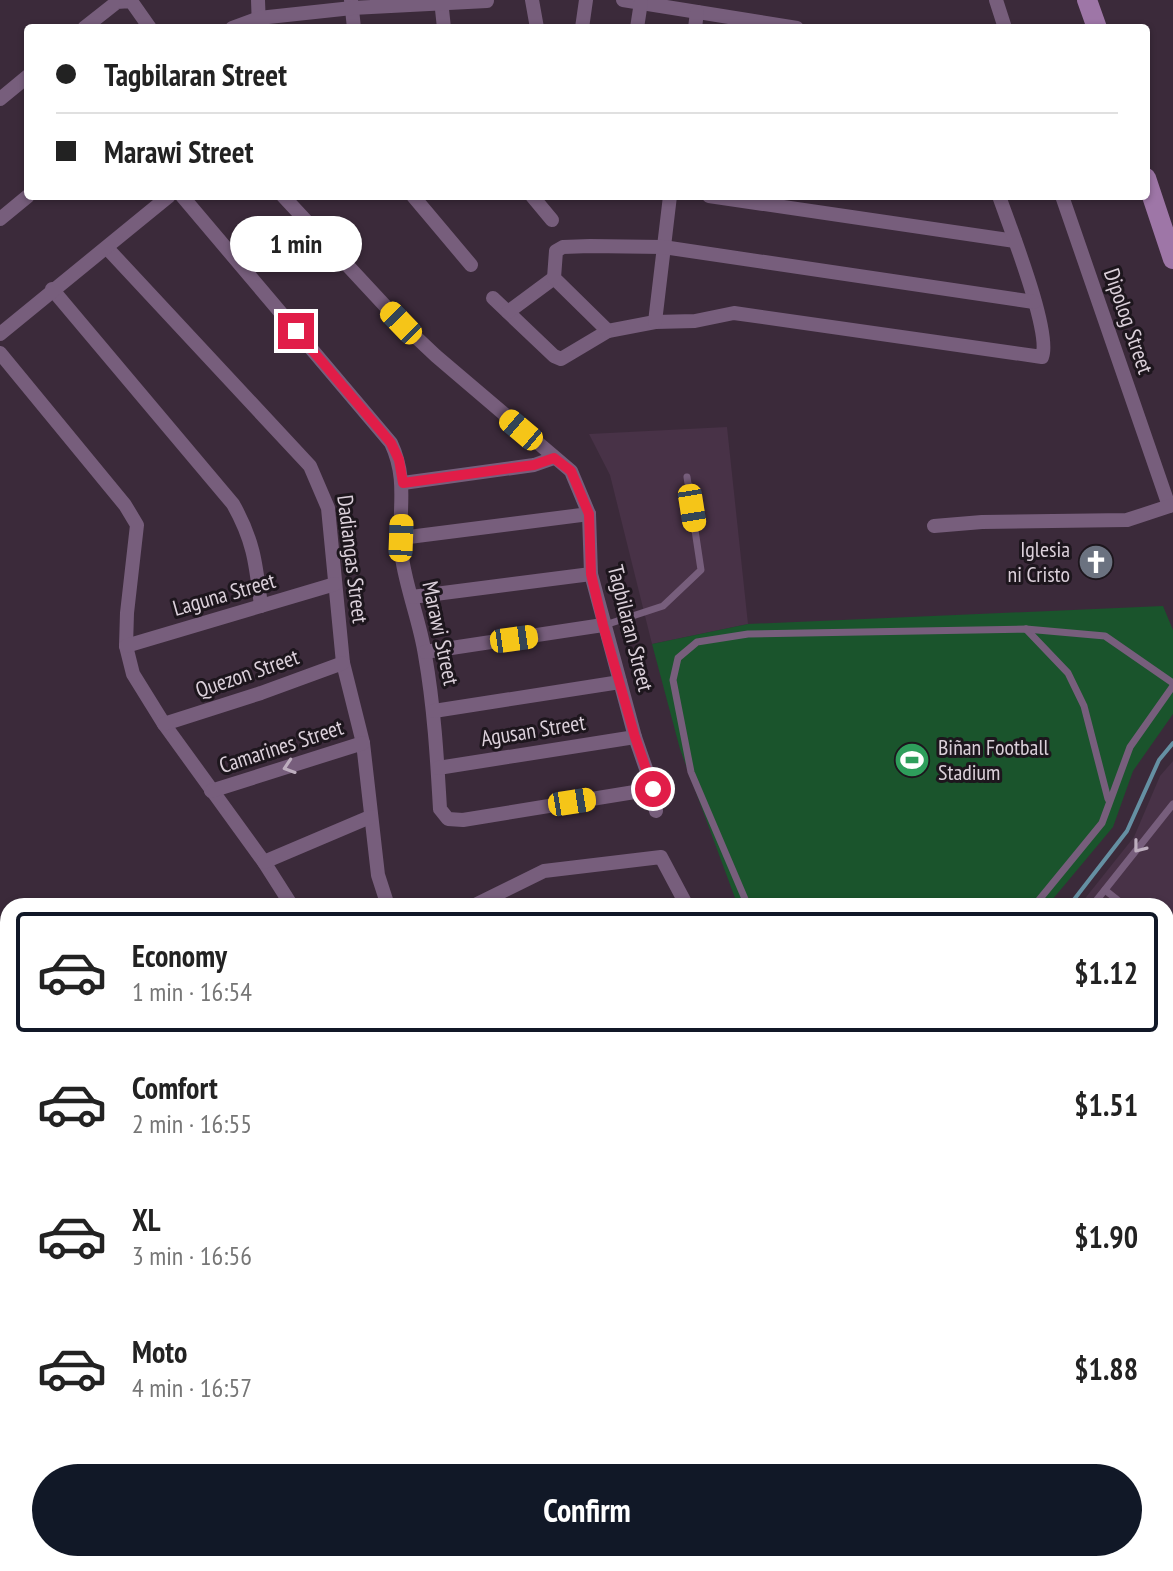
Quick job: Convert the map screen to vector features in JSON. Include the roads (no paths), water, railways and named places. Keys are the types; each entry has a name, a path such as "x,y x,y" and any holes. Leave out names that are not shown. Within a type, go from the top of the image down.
{"street":[{"path":"258,0 259,23 352,4 487,1"},
{"path":"532,0 536,24"},
{"path":"583,24 586,0"},
{"path":"623,0 772,24"},
{"path":"996,0 1004,24"},
{"path":"1087,0 1096,24"},
{"path":"89,24 117,2 131,1 147,24"},
{"path":"442,2 444,24"},
{"path":"638,24 641,2"},
{"path":"352,4 354,24"},
{"path":"696,24 697,12"},
{"path":"0,99 24,79"},
{"path":"1150,190 1173,259"},
{"path":"0,219 24,199"},
{"path":"0,334 164,200"},
{"name":"Marawi Street","path":"185,200 391,443 399,460 403,483 402,559 425,652 434,711 440,809 448,819 463,820 653,789"},
{"name":"Tagbilaran Street","path":"287,200 436,356 571,471 589,514 591,574 635,737 653,789 656,811"},
{"path":"416,200 471,265"},
{"path":"535,200 552,220"},
{"path":"655,322 669,200"},
{"path":"736,200 1015,241"},
{"path":"493,298 554,356 561,359 608,331 655,322 695,321 734,313 1042,357 1045,349 1034,302 1000,200"},
{"name":"Dipolog Street","path":"1063,200 1171,506"},
{"path":"508,312 554,278 556,251 563,247 663,247 1034,302"},
{"name":"Dadiangas Street","path":"107,248 310,466 328,508 343,663 363,743 370,817 385,898"},
{"path":"554,278 608,331"},
{"path":"52,289 233,504 248,529 255,554 261,606"},
{"path":"0,353 125,505 137,525 126,646 133,674 164,724 287,898"},
{"path":"403,483 534,465 554,458"},
{"path":"934,526 982,522 1127,520 1171,506"},
{"path":"401,538 589,514"},
{"path":"412,597 591,574"},
{"name":"Laguna Street","path":"126,646 335,584"},
{"path":"425,652 603,625"},
{"name":"Quezon Street","path":"164,724 343,663"},
{"path":"434,711 620,682"},
{"name":"Agusan Street","path":"438,768 635,737"},
{"name":"Camarines Street","path":"211,791 363,743"},
{"path":"264,862 370,817"},
{"path":"489,898 544,871 661,857 683,898"}],"lane":[{"path":"603,625 663,606 701,570 687,477"},
{"path":"1026,629 1068,673 1084,706 1108,800"},
{"path":"745,898 691,772 673,680 678,658 697,642 748,634 1026,629 1105,636 1173,684 1130,747 1102,823 1041,898"},
{"path":"1098,898 1173,804"},
{"path":"1105,890 1115,898"}],"waterway":[{"path":"1075,898 1127,831 1159,760 1173,743"}],"place":[{"name":"Iglesia ni Cristo","path":"1096,562"},
{"name":"Biñan Football Stadium","path":"912,760"}]}
